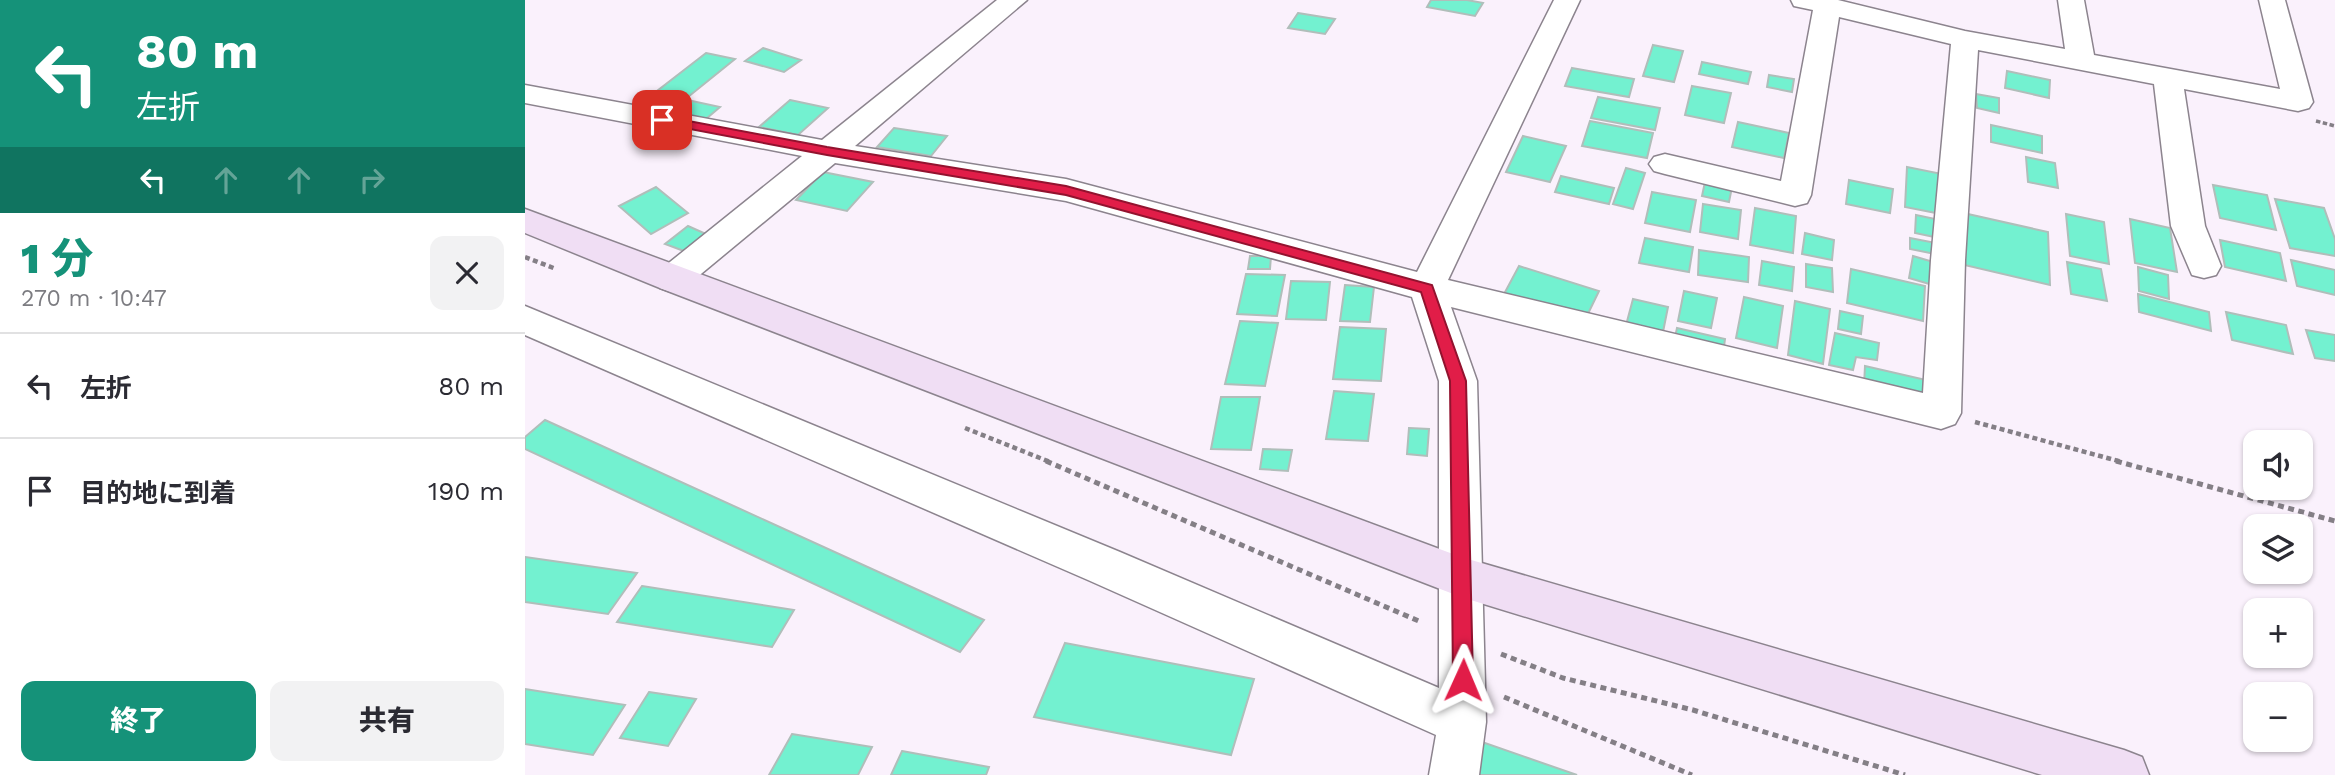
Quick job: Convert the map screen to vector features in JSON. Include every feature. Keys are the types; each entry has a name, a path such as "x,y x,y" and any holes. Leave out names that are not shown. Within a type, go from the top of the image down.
{"street":[{"path":"672,279 1014,0"},
{"path":"1454,775 1462,722 1463,640 1458,381 1427,288 1567,0"},
{"path":"2071,0 2081,61"},
{"path":"1665,164 1795,195 1815,3 1965,39 2298,102 2272,0"},
{"path":"525,94 827,151 1066,190 1427,288 1941,413 1949,246 1965,39"},
{"path":"2168,77 2188,226 2204,266"},
{"path":"525,220 672,279 1461,577 2124,775"},
{"path":"525,320 1053,544 1462,722"}],"path":[{"path":"525,257 563,271"},
{"path":"1941,413 2335,521"},
{"path":"960,426 1113,488 1463,640 1563,678 1693,710 1905,775"}],"building":[{"path":"1431,0 1483,3 1475,16 1427,7"},
{"path":"1298,13 1335,19 1325,34 1288,28"},
{"path":"1653,45 1683,51 1674,82 1643,76"},
{"path":"763,48 801,60 784,72 745,61"},
{"path":"706,53 735,59 688,97 657,91"},
{"path":"1702,62 1751,72 1748,84 1699,74"},
{"path":"1572,68 1634,79 1629,97 1565,86"},
{"path":"2007,71 2050,80 2049,98 2005,88"},
{"path":"1769,75 1794,79 1792,92 1767,87"},
{"path":"1692,86 1731,93 1724,123 1685,115"},
{"path":"1976,94 1999,98 1999,113 1977,108"},
{"path":"669,96 720,107 706,119 655,108"},
{"path":"1598,97 1660,108 1655,130 1591,118"},
{"path":"790,100 828,108 798,135 759,127"},
{"path":"1590,121 1653,133 1647,158 1582,146"},
{"path":"1738,122 1789,133 1784,158 1732,147"},
{"path":"1991,125 2042,136 2042,153 1991,142"},
{"path":"894,128 947,136 931,156 877,147"},
{"path":"1523,136 1566,146 1550,182 1506,172"},
{"path":"2026,157 2055,163 2058,188 2028,182"},
{"path":"1907,167 1942,174 1941,214 1905,207"},
{"path":"1626,168 1645,173 1633,209 1613,204"},
{"path":"823,172 873,182 847,211 796,200"},
{"path":"1561,176 1614,188 1609,204 1555,192"},
{"path":"1849,180 1893,189 1890,213 1846,204"},
{"path":"1705,182 1732,187 1729,202 1702,196"},
{"path":"2213,185 2267,195 2276,230 2220,218"},
{"path":"656,187 688,213 651,234 619,206"},
{"path":"1652,192 1696,200 1690,232 1645,223"},
{"path":"2275,199 2324,208 2335,239 2335,256 2290,248"},
{"path":"1703,204 1741,210 1738,239 1700,232"},
{"path":"1755,208 1796,216 1793,253 1750,245"},
{"path":"1959,212 2048,232 2050,285 1956,263"},
{"path":"2066,214 2104,222 2109,264 2070,256"},
{"path":"1916,215 1940,220 1939,238 1915,233"},
{"path":"2130,219 2170,228 2177,272 2135,263"},
{"path":"688,226 706,234 684,251 665,244"},
{"path":"1805,233 1834,240 1832,260 1802,254"},
{"path":"1645,238 1693,247 1689,272 1639,263"},
{"path":"1910,238 1941,244 1940,255 1910,249"},
{"path":"2220,240 2280,253 2286,281 2225,267"},
{"path":"1699,250 1749,257 1748,282 1698,275"},
{"path":"1250,256 1271,256 1270,269 1248,269"},
{"path":"1913,256 1940,264 1936,286 1909,278"},
{"path":"2291,260 2335,270 2335,295 2297,286"},
{"path":"1762,261 1794,267 1792,291 1759,285"},
{"path":"2067,262 2101,269 2107,301 2071,294"},
{"path":"1806,264 1832,268 1833,292 1806,287"},
{"path":"1519,266 1599,291 1584,322 1503,296"},
{"path":"2138,267 2168,275 2169,299 2139,291"},
{"path":"1851,269 1925,286 1923,321 1847,303"},
{"path":"1246,274 1285,275 1277,316 1237,314"},
{"path":"1291,281 1330,282 1326,320 1286,319"},
{"path":"1345,285 1374,287 1370,322 1340,321"},
{"path":"1684,291 1717,298 1711,328 1678,321"},
{"path":"2138,294 2209,312 2211,331 2139,312"},
{"path":"1744,297 1783,306 1777,348 1736,338"},
{"path":"1633,299 1668,307 1662,337 1625,329"},
{"path":"1795,301 1830,309 1823,364 1788,355"},
{"path":"1840,311 1863,316 1861,334 1838,329"},
{"path":"2226,312 2286,325 2293,354 2232,340"},
{"path":"1240,321 1278,323 1265,386 1225,384"},
{"path":"1340,327 1386,329 1381,381 1333,379"},
{"path":"1677,328 1725,339 1723,354 1674,342"},
{"path":"2306,330 2335,335 2335,361 2315,358"},
{"path":"1835,333 1879,343 1877,360 1856,357 1853,370 1829,365"},
{"path":"1865,366 1926,380 1925,401 1864,386"},
{"path":"1334,391 1374,394 1368,441 1326,439"},
{"path":"1221,397 1260,397 1251,450 1211,449"},
{"path":"545,420 984,620 960,652 525,449 525,437"},
{"path":"1409,428 1429,429 1427,456 1407,454"},
{"path":"1263,449 1292,450 1288,471 1260,469"},
{"path":"525,557 637,573 608,614 525,602"},
{"path":"642,586 794,610 772,647 617,622"},
{"path":"1065,643 1254,679 1231,755 1034,717"},
{"path":"525,689 625,705 593,755 525,744"},
{"path":"649,692 696,699 668,746 620,738"},
{"path":"792,734 872,747 858,775 769,775"},
{"path":"1482,742 1577,775 1471,775"},
{"path":"902,751 989,767 986,775 891,775"}],"route":[{"path":"662,120 827,151 1066,190 1427,288 1458,381 1463,680"}]}
